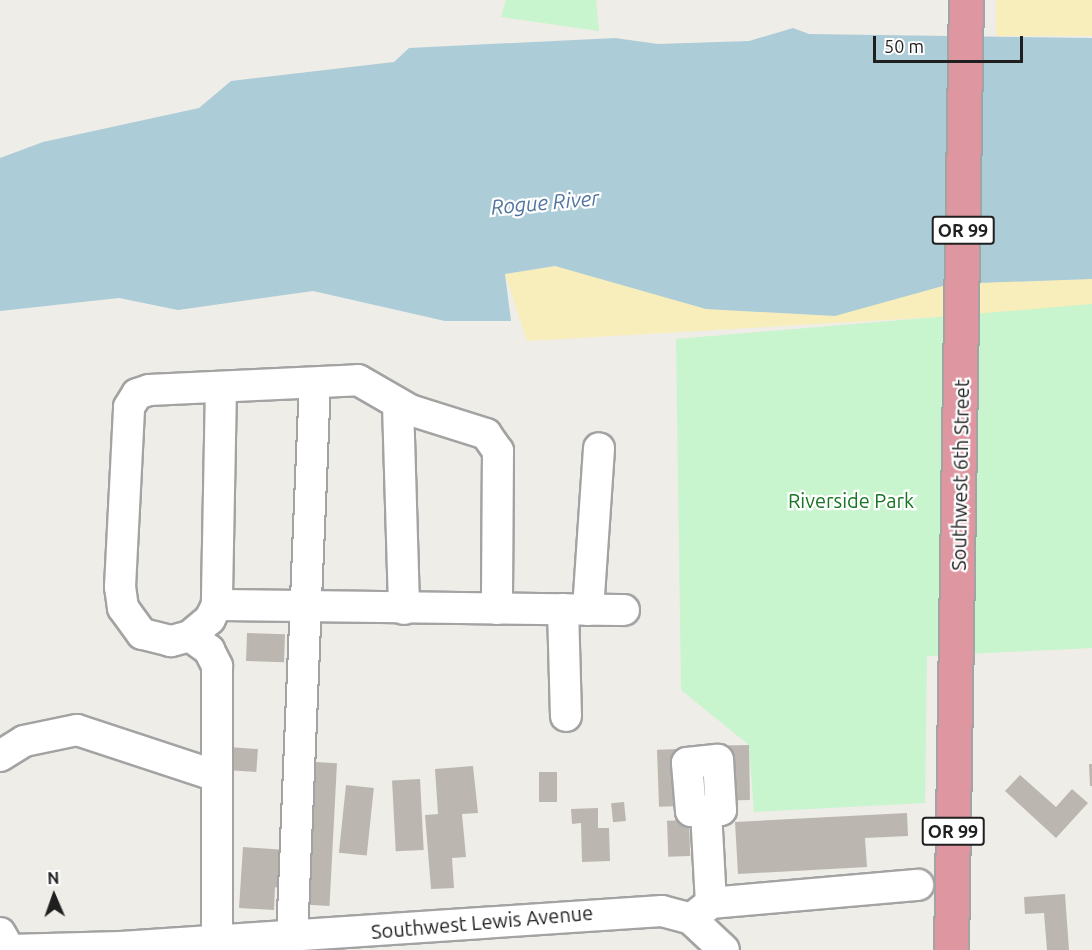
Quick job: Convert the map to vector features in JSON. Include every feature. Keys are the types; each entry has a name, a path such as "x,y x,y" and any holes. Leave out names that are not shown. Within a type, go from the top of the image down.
{"highway":[{"name":"Southwest 6th Street","path":"951,950 961,460 966,0"}],"street":[{"path":"221,387 217,605 210,620 190,636 171,640 142,634 123,608 129,406 137,394 149,390 358,380 398,404 486,434 494,441 500,485 497,609"},
{"path":"292,938 315,383"},
{"path":"398,404 404,609"},
{"path":"566,716 576,610 599,448"},
{"path":"217,605 307,608 624,610"},
{"path":"190,636 209,650 217,666 217,942"},
{"path":"0,756 24,741 77,730 217,776"},
{"path":"706,811 701,911 724,950"},
{"name":"Southwest Lewis Avenue","path":"10,950 292,938 625,910 701,911 918,885"},
{"path":"0,933 10,950"}],"sand":[{"path":"996,0 1092,0 1092,36 996,36"},
{"path":"555,266 950,284 1092,277 1092,308 527,341 505,274"}],"green space":[{"path":"506,0 596,0 599,31 501,17"},
{"name":"Riverside Park","path":"1092,304 1092,648 927,656 925,803 754,812 749,745 681,690 676,339"}],"water":[{"name":"Rogue River","path":"793,28 809,34 1092,38 1092,279 950,284 835,316 706,309 555,266 505,274 511,321 445,321 313,291 178,310 119,298 0,311 0,158 43,142 199,108 231,81 394,62 409,48 615,38 658,44 749,41"}],"building":[{"path":"247,633 285,634 284,662 246,661"},
{"path":"726,745 749,745 750,800 727,800"},
{"path":"228,747 258,749 256,772 226,770"},
{"path":"679,749 681,806 659,807 657,750"},
{"path":"315,762 337,763 329,906 308,905"},
{"path":"1089,764 1092,764 1092,786 1090,786"},
{"path":"473,766 478,813 462,814 466,857 452,858 454,888 431,889 425,815 438,814 435,769"},
{"path":"539,772 557,772 557,802 539,802"},
{"path":"1020,775 1056,807 1072,789 1088,803 1056,838 1005,791"},
{"path":"420,779 424,850 396,851 392,780"},
{"path":"346,785 374,788 367,856 339,853"},
{"path":"624,802 626,821 613,822 611,803"},
{"path":"598,808 598,828 609,828 610,861 582,862 581,823 572,824 571,809"},
{"path":"907,813 908,836 865,838 867,867 738,874 735,822"},
{"path":"689,820 690,856 668,857 667,821"},
{"path":"243,847 286,850 283,890 275,887 274,910 239,908"},
{"path":"1065,894 1069,950 1047,950 1044,913 1025,914 1024,897"}]}
